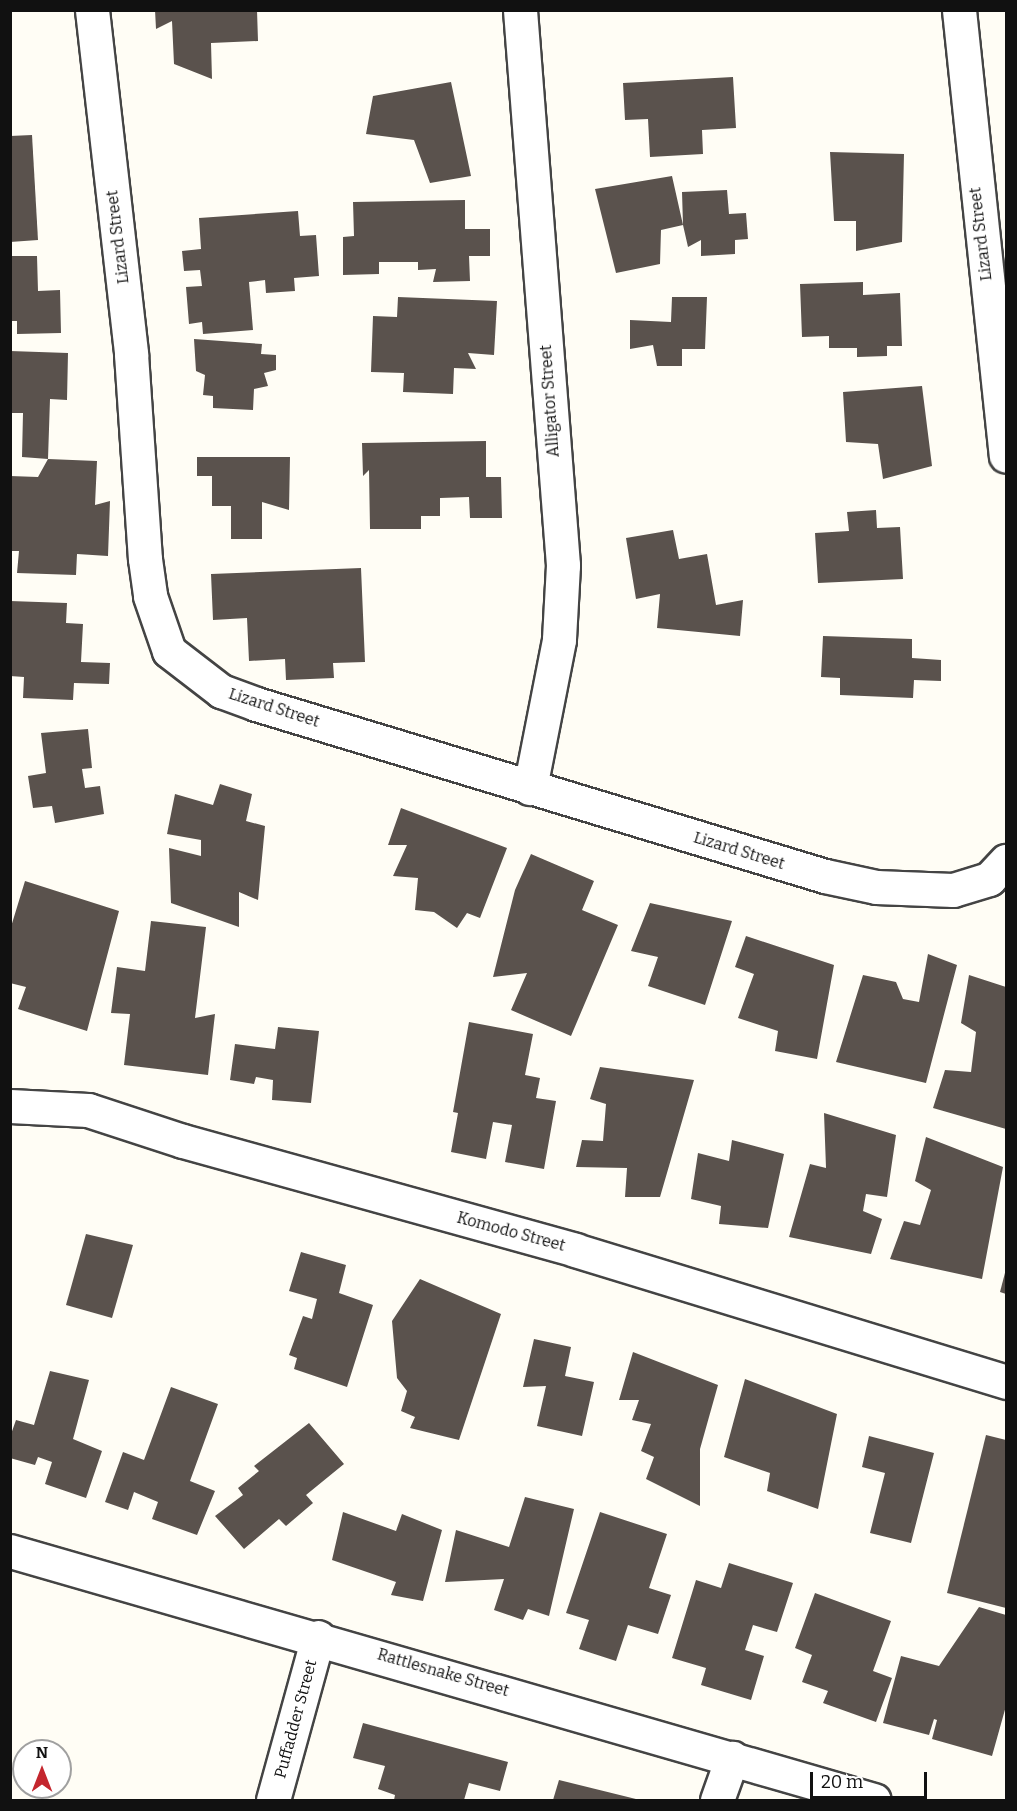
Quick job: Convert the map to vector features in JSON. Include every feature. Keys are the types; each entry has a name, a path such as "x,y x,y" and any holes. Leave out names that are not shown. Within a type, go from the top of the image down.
{"street":[{"name":"Lizard Street","path":"92,10 131,354 146,568 159,631 170,651 221,691 248,701 825,876 876,887 953,890 989,879 1006,861"},
{"name":"Alligator Street","path":"520,10 563,565 559,640 530,788"},
{"name":"Lizard Street","path":"959,10 1006,456"},
{"name":"Komodo Street","path":"10,1106 87,1110 183,1141 575,1250 1006,1382"},
{"name":"Rattlesnake Street","path":"10,1551 318,1637 874,1800"},
{"name":"Puffadder Street","path":"273,1800 318,1637"},
{"path":"717,1800 732,1758"}],"building":[{"path":"155,10 257,10 258,41 211,43 212,79 174,64 172,21 156,29"},
{"path":"733,77 736,128 702,130 703,154 650,157 648,119 625,120 623,83"},
{"path":"451,82 471,176 430,183 414,140 366,134 373,96"},
{"path":"32,135 38,240 10,242 10,136"},
{"path":"830,152 904,154 902,242 856,251 856,221 834,221"},
{"path":"672,176 683,225 661,230 660,264 616,273 595,189"},
{"path":"727,190 729,214 746,213 748,239 735,240 735,254 701,256 701,240 688,247 683,225 682,192"},
{"path":"465,200 465,229 490,229 490,256 469,256 470,281 433,282 436,269 418,270 418,262 379,262 379,274 343,275 343,237 354,236 353,202"},
{"path":"298,211 300,236 316,235 319,276 294,278 295,291 266,293 265,280 249,282 253,330 203,334 202,322 189,324 186,287 202,286 200,270 184,271 182,251 201,249 199,218"},
{"path":"10,256 37,256 38,291 60,290 61,333 17,334 17,321 10,321"},
{"path":"863,282 863,295 900,293 902,346 887,346 887,356 857,357 857,348 829,348 829,336 802,337 800,284"},
{"path":"398,297 497,301 494,355 468,353 476,369 454,368 453,394 403,392 404,373 371,372 373,316 397,317"},
{"path":"672,297 707,297 705,349 682,349 682,366 657,366 653,345 630,349 630,320 671,322"},
{"path":"194,339 262,344 261,354 276,355 276,370 264,373 268,386 254,389 253,410 213,408 213,396 203,395 205,375 196,371"},
{"path":"10,351 68,353 67,400 50,399 48,459 22,457 23,413 10,413"},
{"path":"922,386 932,466 883,479 878,444 846,442 843,392"},
{"path":"486,441 486,477 501,477 502,518 470,518 469,497 440,498 440,516 421,516 421,529 370,529 369,470 363,476 362,443"},
{"path":"197,457 290,457 289,510 262,502 262,539 231,539 231,506 212,506 212,476 197,476"},
{"path":"48,459 97,461 95,505 110,501 108,556 77,554 76,575 17,573 19,551 10,551 10,476 38,477"},
{"path":"876,510 877,528 900,527 903,579 818,583 815,533 849,531 847,512"},
{"path":"673,530 679,559 707,554 716,605 743,600 740,636 657,628 660,594 636,599 626,538"},
{"path":"361,568 365,662 333,663 334,678 286,680 285,659 249,661 247,618 213,620 211,574"},
{"path":"10,601 67,603 66,623 83,624 81,662 110,663 109,684 74,683 73,700 23,698 24,677 10,676"},
{"path":"823,636 912,639 912,658 941,660 941,681 914,680 913,698 840,695 840,678 821,677"},
{"path":"88,729 92,768 82,769 85,788 100,786 104,814 55,823 52,806 33,808 28,776 46,773 41,733"},
{"path":"220,784 252,794 246,821 265,826 258,900 239,892 239,927 171,903 169,848 201,856 201,840 167,834 175,794 213,805"},
{"path":"401,808 507,848 480,918 467,913 457,928 434,912 415,910 418,878 393,876 407,845 388,845"},
{"path":"531,854 594,881 582,910 618,925 571,1036 511,1010 527,973 493,977 515,890"},
{"path":"25,881 119,911 87,1031 18,1009 26,987 10,983 10,930"},
{"path":"650,903 732,921 705,1005 648,986 658,957 631,951"},
{"path":"151,921 206,927 195,1018 215,1014 208,1075 124,1065 130,1014 111,1013 117,967 145,971"},
{"path":"746,936 834,965 817,1059 775,1051 778,1031 738,1018 754,974 735,967"},
{"path":"928,954 957,965 926,1083 836,1062 863,975 896,982 903,999 919,1002"},
{"path":"969,975 1006,987 1006,1129 933,1108 945,1070 971,1072 976,1032 961,1023"},
{"path":"469,1022 533,1034 525,1075 540,1078 536,1098 556,1101 544,1169 505,1162 512,1125 493,1122 486,1159 451,1152 458,1113 453,1112"},
{"path":"278,1027 319,1031 311,1103 272,1100 273,1080 256,1077 254,1084 230,1080 235,1044 275,1049"},
{"path":"600,1067 694,1080 660,1197 625,1197 627,1168 576,1167 582,1140 603,1141 606,1104 590,1099"},
{"path":"824,1113 896,1135 887,1197 866,1194 863,1211 882,1219 871,1254 789,1237 810,1164 826,1168"},
{"path":"926,1137 1003,1167 982,1279 890,1259 904,1221 920,1225 931,1190 915,1181"},
{"path":"732,1140 784,1154 768,1228 719,1224 721,1206 691,1199 698,1153 729,1161"},
{"path":"86,1234 133,1245 112,1318 66,1305"},
{"path":"301,1252 346,1265 339,1293 373,1305 347,1387 294,1369 297,1358 289,1355 303,1316 312,1319 317,1299 289,1291"},
{"path":"1006,1269 1006,1294 1000,1292"},
{"path":"420,1279 501,1314 459,1440 410,1428 415,1417 401,1411 407,1391 397,1378 392,1321"},
{"path":"534,1339 571,1347 565,1376 594,1382 582,1436 537,1426 546,1386 523,1387"},
{"path":"633,1352 718,1385 700,1449 700,1506 646,1479 654,1457 641,1451 651,1424 632,1420 639,1400 619,1400"},
{"path":"50,1371 89,1380 73,1439 102,1451 86,1498 45,1484 52,1462 38,1457 35,1465 10,1458 10,1437 16,1420 34,1425"},
{"path":"745,1379 837,1414 818,1509 767,1491 770,1473 724,1457"},
{"path":"171,1387 218,1404 190,1481 215,1491 197,1535 152,1519 158,1502 134,1492 128,1510 105,1502 123,1452 144,1460"},
{"path":"309,1423 344,1464 306,1495 313,1503 286,1526 279,1519 244,1549 215,1516 243,1495 238,1488 259,1471 254,1466"},
{"path":"986,1435 1006,1440 1006,1608 947,1593"},
{"path":"869,1436 934,1453 911,1543 870,1533 885,1473 862,1467"},
{"path":"525,1497 574,1509 549,1616 528,1609 523,1620 494,1610 504,1579 445,1582 456,1530 509,1547"},
{"path":"343,1512 396,1531 402,1514 442,1530 423,1601 391,1595 396,1582 332,1560"},
{"path":"600,1512 667,1534 649,1588 671,1595 658,1634 628,1625 616,1661 579,1649 589,1620 566,1613"},
{"path":"729,1563 793,1583 777,1632 753,1625 745,1650 764,1656 751,1700 701,1685 706,1668 672,1658 696,1580 721,1588"},
{"path":"815,1593 891,1621 873,1671 892,1678 876,1722 823,1703 828,1691 802,1682 812,1655 795,1648"},
{"path":"979,1607 1006,1615 1006,1706 992,1756 932,1739 937,1720 934,1719 929,1735 883,1723 901,1656 939,1666"},
{"path":"363,1723 508,1762 500,1791 469,1783 464,1800 394,1800 395,1795 378,1789 385,1766 353,1758"},
{"path":"559,1780 640,1800 553,1800"}]}
